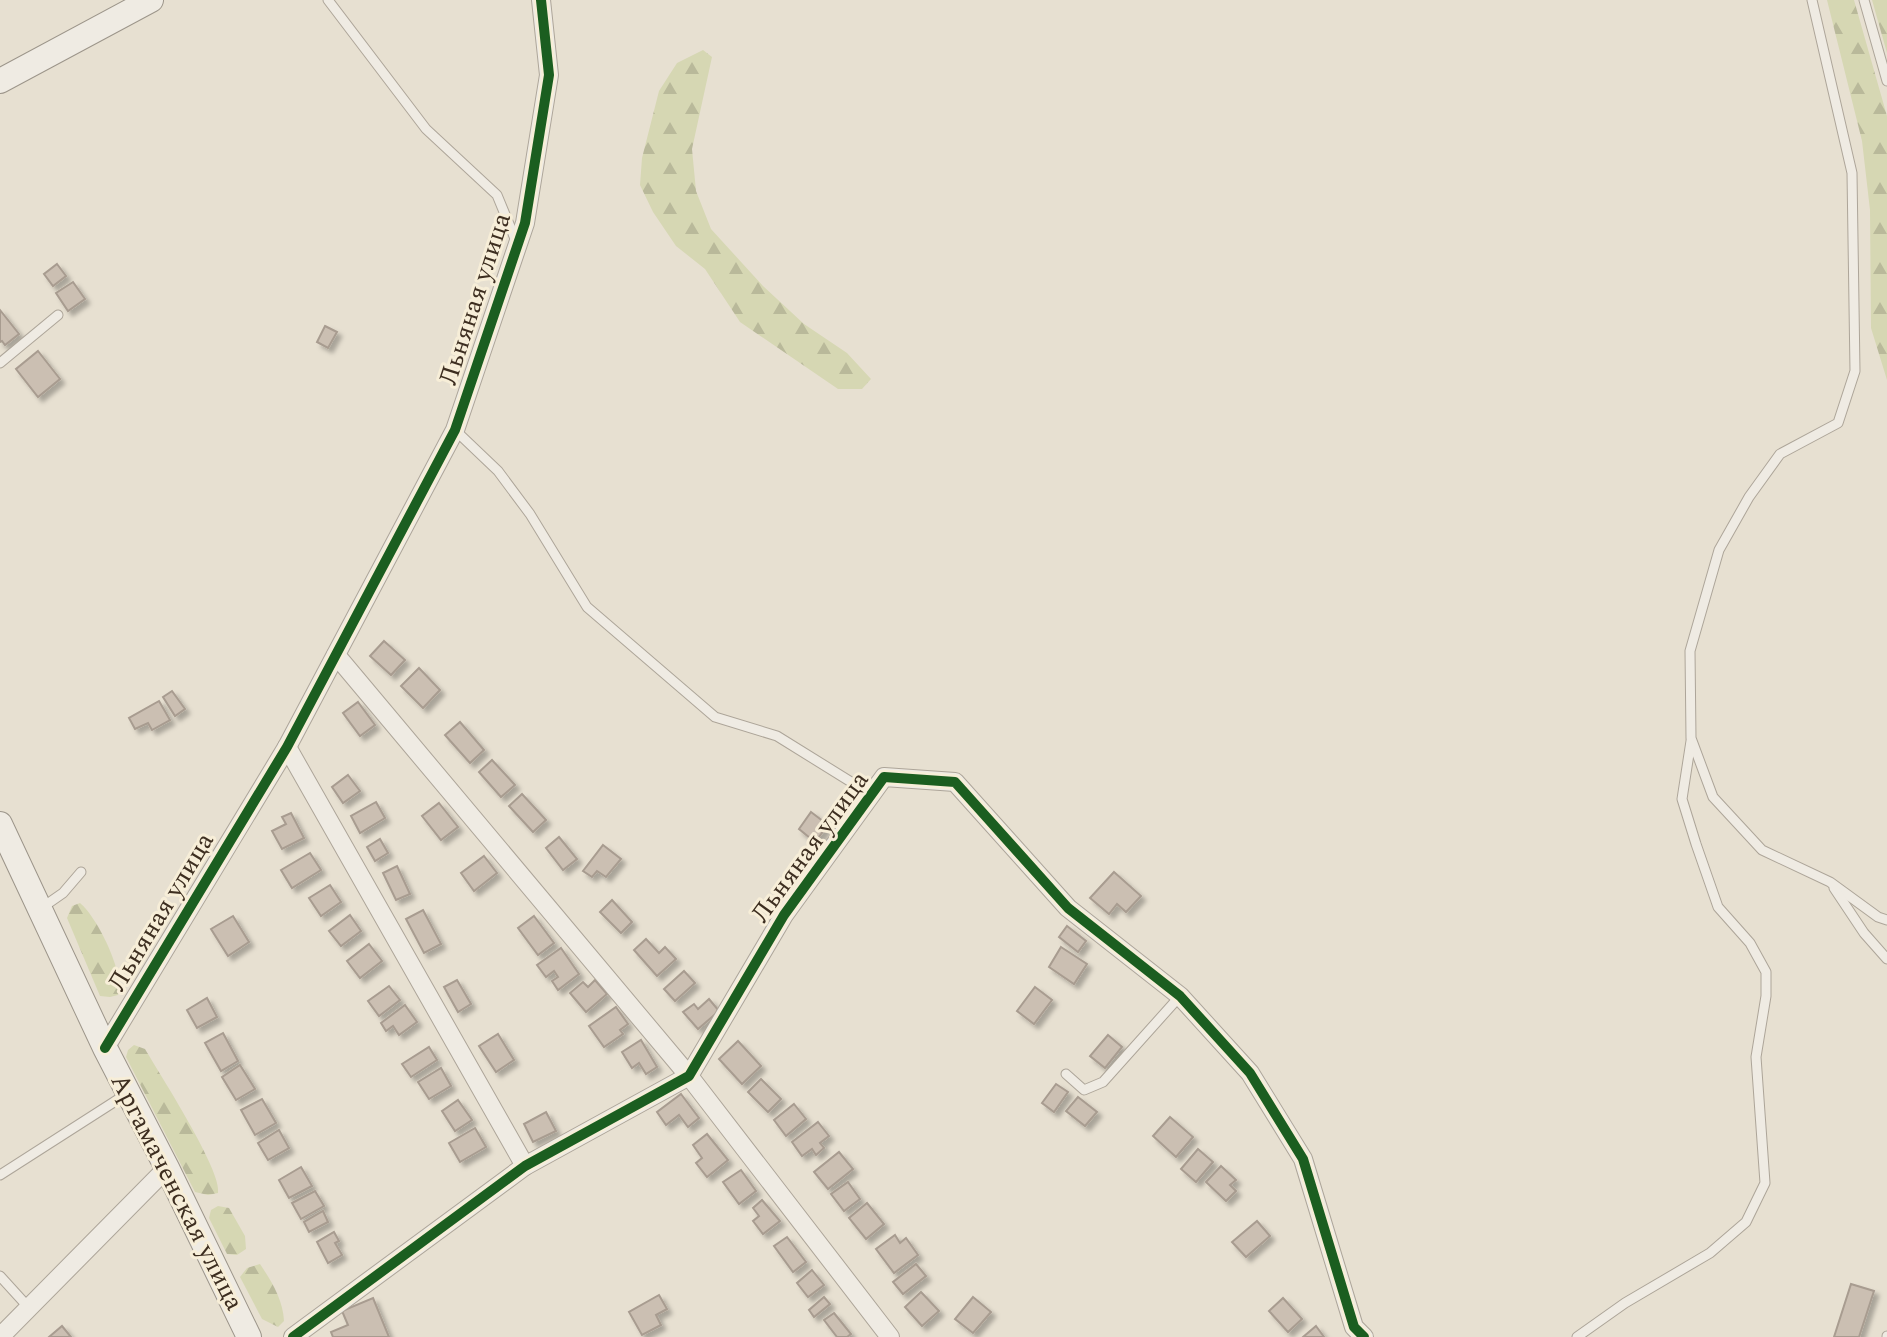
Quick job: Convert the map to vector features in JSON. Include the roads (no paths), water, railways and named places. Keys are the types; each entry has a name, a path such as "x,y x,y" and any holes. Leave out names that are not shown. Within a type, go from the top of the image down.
{"main road":[{"path":"0,81 151,0"},
{"name":"Аргамаченская улица","path":"0,824 105,1048 249,1337"}],"street":[{"name":"Льняная улица","path":"105,1048 287,747 455,430 525,223 549,75 541,0"},
{"path":"336,655 689,1076 890,1337"},
{"path":"287,747 525,1166"},
{"name":"Льняная улица","path":"689,1076 784,915 884,777 955,782 1068,908 1180,996 1250,1073 1303,1159 1354,1327 1364,1337"},
{"path":"293,1337 525,1166 689,1076"},
{"path":"0,1337 167,1168"}],"lane":[{"path":"328,0 426,129 497,195 518,246"},
{"path":"1577,1337 1625,1303 1710,1253 1746,1222 1765,1183 1756,1057 1766,996 1766,972 1750,943 1718,907 1682,799 1691,738 1690,651 1719,550 1749,497 1780,454 1838,423 1855,371 1852,173 1812,0"},
{"path":"1864,0 1887,81"},
{"path":"0,363 58,315"},
{"path":"455,430 498,471 530,514 587,607 715,717 777,736 872,795"},
{"path":"1691,738 1713,797 1762,850 1830,882 1878,917 1887,920"},
{"path":"40,909 63,893 81,872"},
{"path":"1830,882 1864,933 1887,959"},
{"path":"1066,1074 1084,1090 1103,1082 1180,996"},
{"path":"0,1175 128,1093"},
{"path":"0,1276 30,1309"}]}
